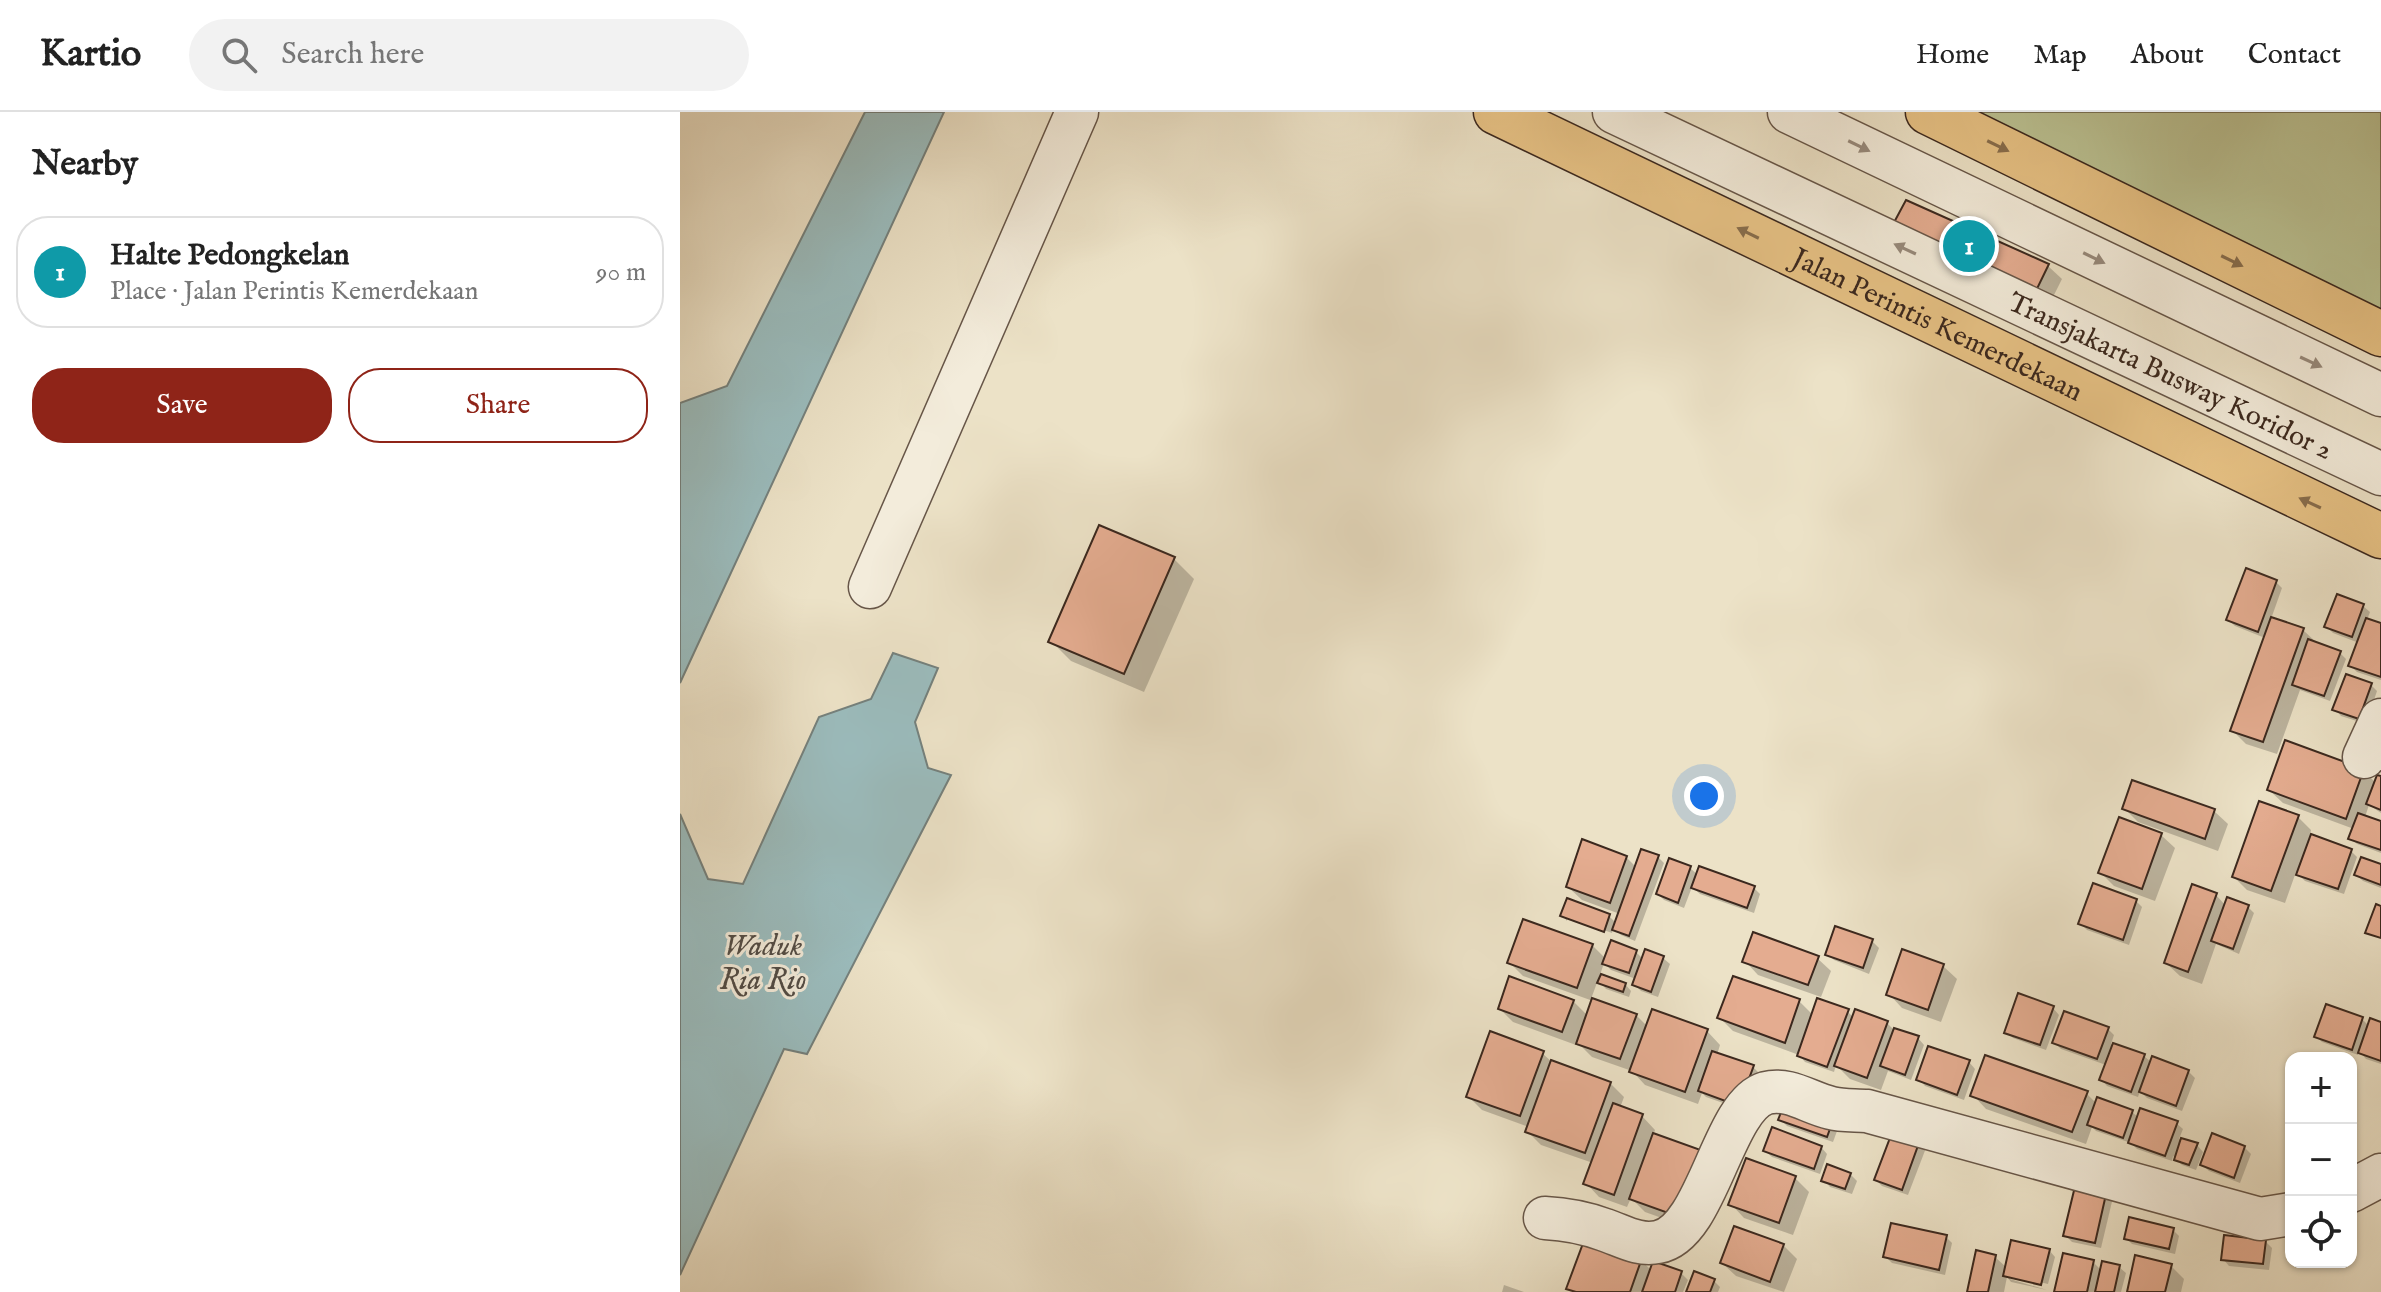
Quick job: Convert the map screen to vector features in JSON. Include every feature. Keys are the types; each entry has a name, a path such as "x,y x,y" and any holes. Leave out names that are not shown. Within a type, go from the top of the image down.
{"highway":[{"name":"Jalan Perintis Kemerdekaan","path":"1496,112 2381,536"},
{"path":"1928,112 2381,334"}],"street":[{"path":"870,587 1077,112"},
{"name":"Transjakarta Busway Koridor 2","path":"1614,112 2381,474"},
{"path":"1789,112 2381,395"},
{"path":"1545,1218 1565,1219 1606,1230 1634,1242 1658,1242 1674,1237 1699,1200 1751,1101 1765,1094 1780,1092 1830,1108 1867,1111 2235,1213 2260,1219 2285,1215"},
{"path":"2357,1188 2381,1175"}],"green space":[{"path":"1929,112 2381,112 2381,330"}],"water":[{"path":"865,112 944,112 680,683 680,403 727,386"},
{"name":"Waduk Ria Rio","path":"893,653 938,668 915,722 928,768 951,775 807,1054 784,1049 680,1275 680,814 708,879 743,884 819,717 871,699"}],"building":[{"path":"1906,200 2049,264 2033,297 1891,228"},
{"path":"1099,525 1175,557 1124,674 1048,642"},
{"path":"2246,568 2277,580 2258,632 2226,620"},
{"path":"2337,594 2364,604 2352,637 2324,627"},
{"path":"2271,617 2304,628 2263,742 2230,731"},
{"path":"2366,618 2381,623 2381,677 2348,666"},
{"path":"2308,639 2341,651 2324,696 2292,685"},
{"path":"2346,674 2372,683 2359,719 2332,710"},
{"path":"2285,740 2364,769 2346,819 2267,790"},
{"path":"2377,775 2381,776 2381,810 2366,804"},
{"path":"2132,780 2215,809 2205,839 2122,809"},
{"path":"2259,801 2299,815 2271,891 2232,877"},
{"path":"2358,813 2381,821 2381,850 2348,839"},
{"path":"2119,817 2162,833 2142,889 2098,873"},
{"path":"2311,834 2352,849 2338,889 2296,875"},
{"path":"1582,839 1627,856 1610,903 1566,887"},
{"path":"1641,849 1659,855 1629,936 1612,930"},
{"path":"2361,857 2381,864 2381,885 2354,875"},
{"path":"1669,858 1691,866 1678,903 1656,894"},
{"path":"1699,866 1755,886 1747,908 1691,888"},
{"path":"2093,883 2137,899 2123,940 2078,924"},
{"path":"2192,884 2217,893 2188,972 2164,963"},
{"path":"2227,897 2249,905 2233,949 2211,941"},
{"path":"1567,898 1610,914 1604,932 1560,916"},
{"path":"2376,904 2381,906 2381,938 2365,933"},
{"path":"1523,919 1593,944 1577,988 1507,963"},
{"path":"1835,926 1873,939 1863,968 1825,955"},
{"path":"1753,932 1819,956 1808,985 1742,962"},
{"path":"1611,940 1637,950 1629,973 1602,964"},
{"path":"1645,949 1664,956 1651,992 1632,985"},
{"path":"1902,949 1944,964 1928,1010 1886,995"},
{"path":"1601,974 1626,983 1623,992 1597,983"},
{"path":"1509,976 1574,1000 1562,1032 1498,1009"},
{"path":"1733,976 1800,999 1785,1043 1717,1018"},
{"path":"2018,993 2054,1006 2040,1045 2004,1033"},
{"path":"1592,998 1637,1014 1620,1059 1576,1044"},
{"path":"1817,998 1849,1009 1827,1067 1797,1056"},
{"path":"2326,1004 2363,1017 2352,1050 2314,1037"},
{"path":"1652,1009 1708,1029 1685,1092 1629,1072"},
{"path":"1855,1009 1888,1021 1867,1078 1834,1066"},
{"path":"2064,1011 2109,1027 2097,1059 2052,1043"},
{"path":"2370,1018 2381,1022 2381,1061 2358,1053"},
{"path":"1894,1028 1919,1036 1905,1075 1880,1066"},
{"path":"1490,1031 1544,1051 1520,1116 1466,1097"},
{"path":"2113,1043 2145,1054 2131,1092 2099,1080"},
{"path":"1928,1046 1970,1060 1957,1095 1916,1080"},
{"path":"1712,1051 1754,1065 1739,1106 1698,1091"},
{"path":"1985,1055 2088,1091 2072,1132 1970,1096"},
{"path":"2152,1056 2189,1070 2176,1106 2139,1092"},
{"path":"1551,1060 1611,1082 1585,1153 1525,1132"},
{"path":"1787,1097 1835,1115 1827,1137 1778,1120"},
{"path":"2097,1097 2133,1110 2123,1138 2087,1125"},
{"path":"1613,1103 1643,1114 1614,1195 1583,1184"},
{"path":"2140,1108 2178,1121 2165,1156 2128,1143"},
{"path":"1772,1127 1822,1146 1814,1169 1763,1151"},
{"path":"1893,1130 1920,1140 1902,1190 1874,1180"},
{"path":"1653,1133 1709,1153 1685,1219 1629,1199"},
{"path":"2212,1133 2245,1146 2234,1178 2200,1165"},
{"path":"2181,1138 2198,1143 2189,1165 2174,1160"},
{"path":"1746,1158 1796,1176 1779,1223 1728,1205"},
{"path":"1827,1164 1851,1173 1845,1189 1821,1181"},
{"path":"2078,1174 2109,1181 2095,1243 2063,1236"},
{"path":"2129,1217 2174,1228 2169,1249 2124,1239"},
{"path":"1891,1223 1947,1235 1939,1270 1883,1257"},
{"path":"1734,1226 1784,1244 1770,1282 1720,1263"},
{"path":"2224,1235 2266,1240 2263,1264 2221,1260"},
{"path":"1585,1238 1642,1258 1630,1292 1576,1292 1566,1289"},
{"path":"2011,1240 2050,1249 2041,1285 2003,1276"},
{"path":"1976,1250 1996,1255 1988,1292 1967,1292"},
{"path":"2063,1253 2094,1260 2087,1292 2054,1292"},
{"path":"2135,1255 2172,1264 2165,1292 2127,1292"},
{"path":"1653,1261 1682,1271 1675,1292 1642,1292"},
{"path":"2102,1261 2120,1265 2114,1292 2095,1292"},
{"path":"1694,1271 1715,1279 1710,1292 1686,1292"}],"place":[{"name":"Halte Pedongkelan","path":"1969,246"}]}
